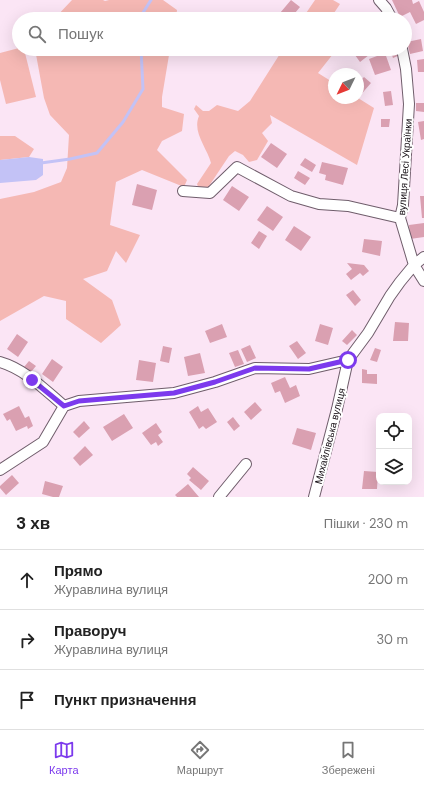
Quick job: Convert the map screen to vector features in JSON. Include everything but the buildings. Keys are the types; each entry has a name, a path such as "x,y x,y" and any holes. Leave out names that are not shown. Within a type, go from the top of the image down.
{"street":[{"path":"379,0 388,12"},
{"name":"вулиця Лесі Українки","path":"403,56 409,104 403,205 400,218 414,265 424,281"},
{"path":"183,191 210,193 237,167 291,196 319,204 348,206 400,218"},
{"name":"Михайлівська вулиця","path":"314,497 348,360 368,333 390,296 414,265 424,257"},
{"path":"0,470 43,442 64,406 79,401 174,393 215,382 255,368 309,369 348,360"},
{"path":"0,362 10,365 32,380 64,406"},
{"path":"219,497 246,464"}],"shaded area":[{"path":"72,0 163,0 177,10 177,12 61,12"},
{"path":"315,0 333,0 340,4 335,12 307,12"},
{"path":"12,50 12,56 26,56 36,97 6,104 0,80 0,53"},
{"path":"36,56 169,56 162,97 162,107 184,114 182,131 162,141 157,150 187,180 184,187 142,170 116,182 110,225 140,235 126,263 116,251 107,271 83,279 112,300 121,325 101,343 66,319 66,301 44,296 0,321 0,199 34,192 61,182 67,168 69,135 50,115 44,98"},
{"path":"279,56 331,56 318,73 328,79 328,104 364,104 364,102 374,108 357,165 270,115 272,123 262,133 268,141 257,160 249,162 243,155 235,151 229,156 207,189 199,189 197,184 211,163 197,128 199,116 194,109 196,105 203,111 209,111 217,105 238,111 250,101"},
{"path":"0,136 15,136 34,149 29,157 0,160"}],"water":[{"path":"29,157 43,159 43,175 36,180 0,183 0,160"}],"waterway":[{"path":"143,12 151,0"},
{"path":"41,163 97,153 123,122 143,89 141,56"}],"route":[{"path":"32,380 64,406 79,401 174,393 215,382 255,368 309,369 348,360"}]}
